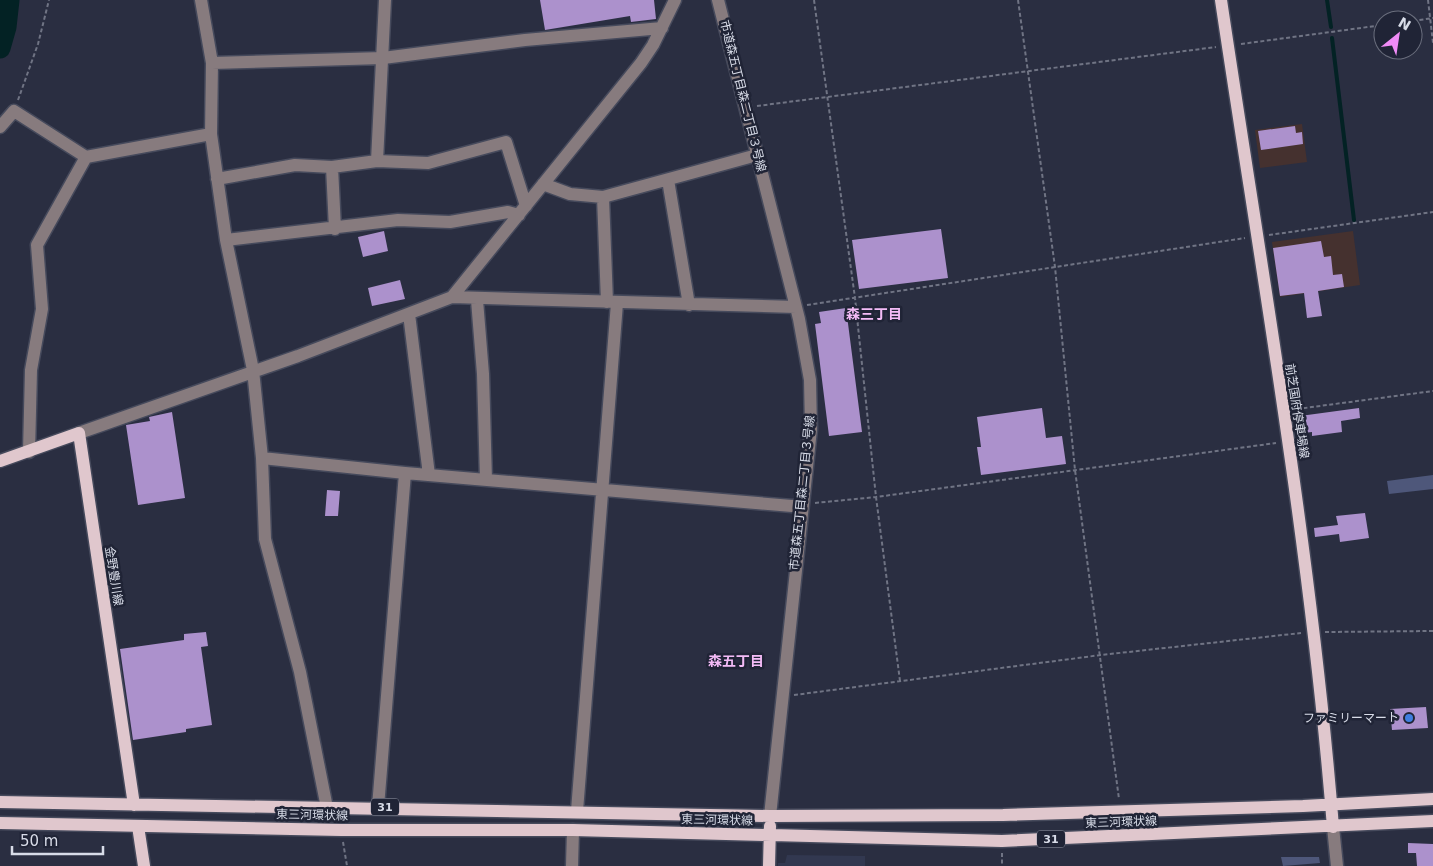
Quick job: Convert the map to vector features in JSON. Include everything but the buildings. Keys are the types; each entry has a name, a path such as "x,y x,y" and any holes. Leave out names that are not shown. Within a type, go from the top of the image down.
{"main road":[{"name":"前芝国府停車場線","path":"1221,0 1288,442 1313,632 1333,827"},
{"path":"0,461 79,433"},
{"name":"金野豊川線","path":"79,433 134,806"},
{"name":"東三河環状線","path":"0,802 134,806 578,810 770,816 1002,815 1433,799"},
{"path":"769,866 770,816"},
{"name":"東三河環状線","path":"0,823 341,830 573,830 1002,841 1433,821"},
{"path":"138,826 144,866"}],"street":[{"path":"202,0 212,63 211,134 217,179 226,240 252,370 262,458 265,539 300,672 326,808"},
{"path":"377,162 385,0"},
{"path":"79,433 252,370 298,356 452,297 641,63 662,28 674,0"},
{"name":"市道森五丁目森二丁目３号線","path":"718,0 796,306 807,358 811,399 811,429 770,816"},
{"path":"212,63 383,58 525,40 662,28"},
{"path":"0,127 14,111 86,157 211,134"},
{"path":"217,179 295,165 332,167 377,162 428,162 506,142 522,211"},
{"path":"544,184 570,194 603,197 757,155"},
{"path":"29,452 31,370 42,310 37,245 86,157"},
{"path":"332,167 335,229"},
{"path":"668,180 689,305"},
{"path":"578,810 604,489 612,303 603,197"},
{"path":"226,240 335,229 398,220 450,222 522,211"},
{"path":"452,297 477,300 796,306"},
{"path":"477,300 483,374 486,480"},
{"path":"410,314 429,475"},
{"path":"262,458 486,480 792,506 802,504"},
{"path":"378,807 405,473"},
{"path":"1333,827 1337,866"},
{"path":"572,866 573,830"}],"path":[{"path":"14,111 38,44 48,0"},
{"path":"814,0 855,298 876,497 900,681"},
{"path":"1018,0 1055,267 1075,470 1120,811"},
{"path":"1428,0 1432,19 1433,43"},
{"path":"745,107 1373,26"},
{"path":"796,306 1257,236 1433,212"},
{"path":"1283,410 1433,391"},
{"path":"802,504 876,497 1288,442"},
{"path":"782,697 1100,655 1313,632 1433,631"},
{"path":"341,830 347,866"}],"shaded area":[{"path":"1302,124 1307,162 1260,168 1255,130"},
{"path":"1353,231 1360,285 1280,297 1272,242"},
{"path":"1433,475 1433,489 1389,494 1387,481"},
{"path":"787,855 865,856 865,866 778,866 778,863 785,863"},
{"path":"1281,857 1319,857 1320,863 1283,866"}],"waterway":[{"path":"0,48 6,27 9,0"},
{"path":"1327,0 1331,27"},
{"path":"1332,38 1354,220"}],"place":[{"name":"ファミリーマート","path":"1409,718"}],"district":[{"name":"森三丁目","path":"874,314"},
{"name":"森五丁目","path":"736,661"}]}
